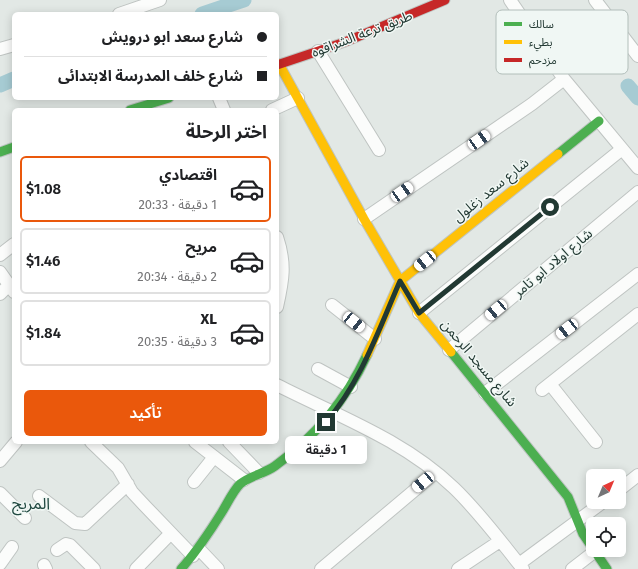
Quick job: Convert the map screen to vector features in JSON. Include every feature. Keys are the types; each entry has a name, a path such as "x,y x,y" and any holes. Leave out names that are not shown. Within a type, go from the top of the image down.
{"street":[{"path":"125,12 160,0"},
{"name":"طريق ترعة الشراقوه","path":"279,64 346,42 445,0"},
{"path":"510,0 517,10"},
{"path":"595,0 603,10"},
{"path":"628,43 638,56"},
{"path":"0,49 12,46"},
{"path":"318,51 379,150"},
{"name":"شارع مسجد الرحمن","path":"279,66 419,313 568,497 586,536"},
{"path":"561,74 638,168"},
{"path":"364,218 532,104 564,79"},
{"path":"276,108 298,98"},
{"path":"136,108 162,100"},
{"name":"شارع سعد زغلول","path":"400,281 599,121"},
{"path":"0,152 12,148"},
{"path":"419,313 622,149"},
{"name":"شارع اولاد ابو تامر","path":"449,350 638,192"},
{"path":"279,243 282,252 284,269 279,293"},
{"path":"0,256 12,246"},
{"path":"0,272 11,288 0,294"},
{"path":"485,393 638,274"},
{"path":"181,569 196,552 239,485 244,480 273,468 301,447 333,413 351,387 375,339 400,281"},
{"path":"332,305 375,339"},
{"path":"596,442 546,387 638,314"},
{"path":"318,369 351,387"},
{"path":"279,386 333,413 361,424 384,437 435,473 454,488 521,566 594,509"},
{"path":"0,461 14,444"},
{"path":"93,444 118,468 137,497 171,533 218,569"},
{"path":"198,444 244,480"},
{"path":"233,444 259,473"},
{"path":"194,482 214,457"},
{"path":"327,567 435,473"},
{"path":"626,484 638,475"},
{"path":"40,496 75,523 85,524 128,484"},
{"path":"0,493 25,518"},
{"path":"136,569 171,533"},
{"path":"458,569 500,540"},
{"path":"57,550 66,544 70,545 94,569"},
{"path":"0,564 12,547"},
{"path":"572,569 588,557"},
{"name":"شارع مسجد الرحمن","path":"598,557 607,569"}],"waterway":[{"path":"208,12 244,0"},
{"path":"0,85 12,80"},
{"path":"628,86 638,98"}],"traffic: fast":[{"path":"136,108 162,100"},
{"path":"558,154 599,121"},
{"path":"0,152 12,148"},
{"path":"451,352 568,497 583,534 607,569"},
{"path":"181,569 208,535 237,487 275,466 290,455 316,430 339,402 359,372 367,355"}],"traffic: slow":[{"path":"279,64 364,219 419,313 451,352"},
{"path":"367,355 400,281 558,154"}],"traffic: jam":[{"path":"279,64 345,42 445,0"}],"district":[{"name":"المريج","path":"31,503"}],"route":[{"path":"326,422 343,400 360,370 400,281 419,313 550,207"}]}
